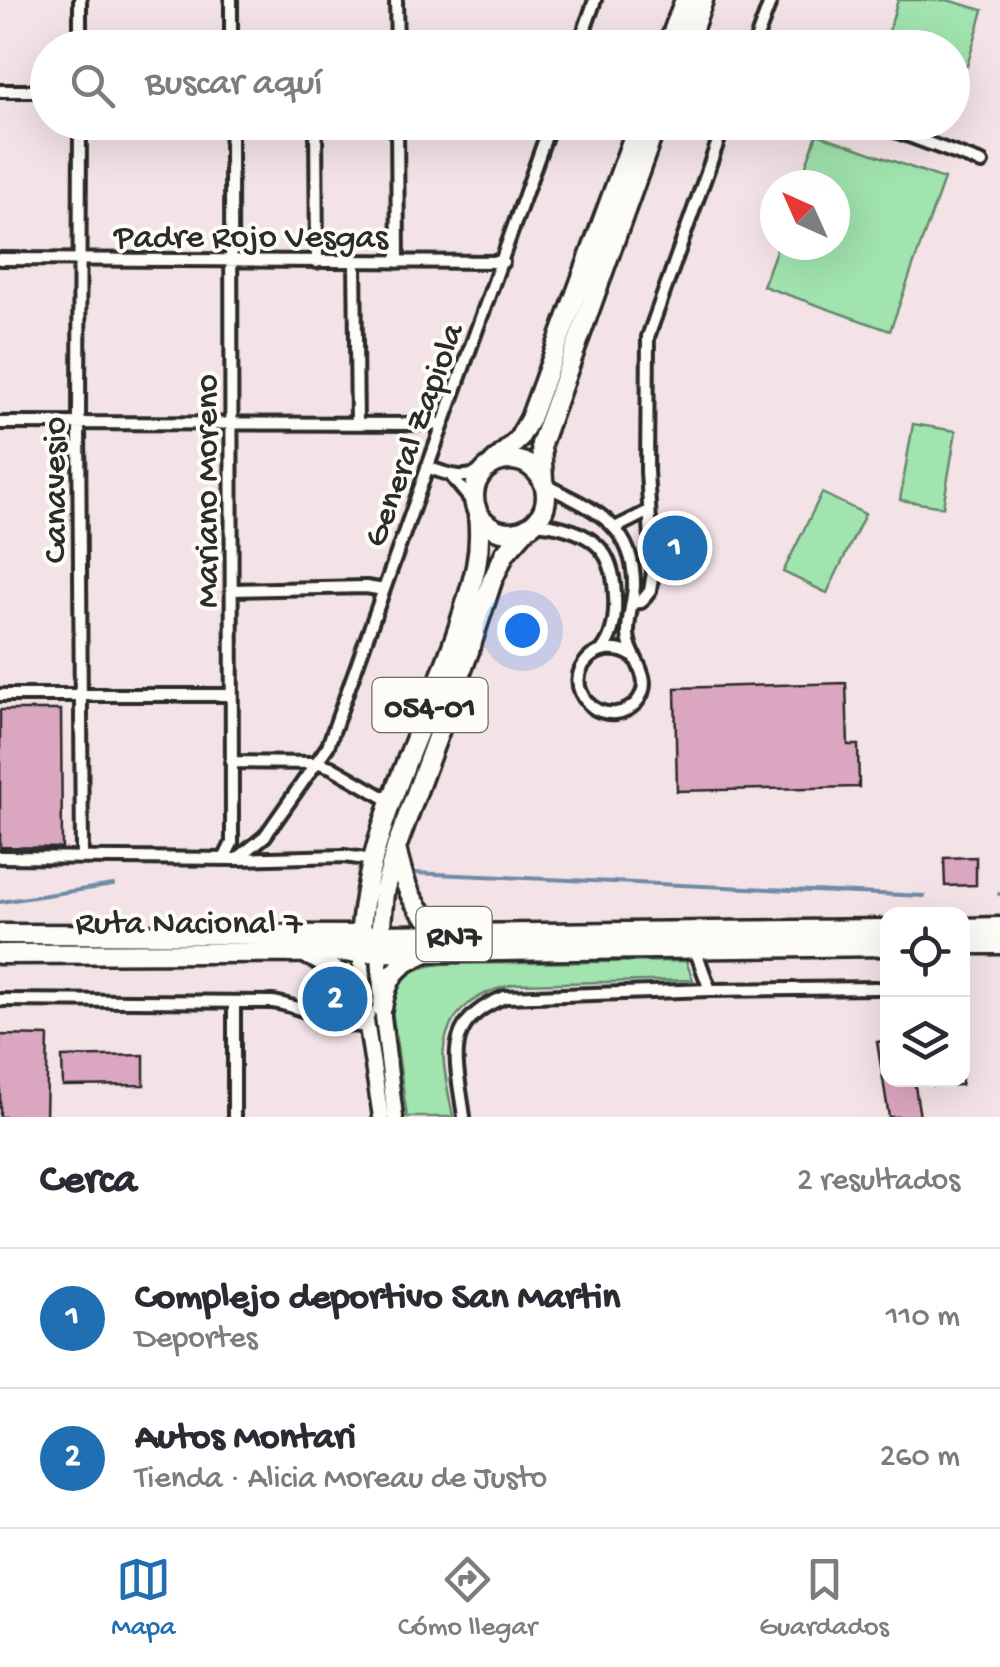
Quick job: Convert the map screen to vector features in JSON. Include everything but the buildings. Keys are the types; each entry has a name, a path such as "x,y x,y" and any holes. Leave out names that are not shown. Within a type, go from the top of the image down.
{"highway":[{"path":"673,30 684,0"},
{"path":"692,30 703,0"},
{"name":"054-01","path":"369,943 366,892 373,860 476,573 480,544 473,492 476,480 518,440 530,419 643,140"},
{"name":"054-01","path":"369,943 396,848 497,568 545,506 541,444 645,140"},
{"path":"488,467 504,459 517,460 538,472 544,483"},
{"path":"476,509 486,524 496,530 508,532 531,526"},
{"path":"396,848 404,885 414,904 425,918 452,934"},
{"path":"316,934 348,915 366,892"},
{"path":"970,928 1000,928"},
{"name":"RN7","path":"369,943 452,934 880,929"},
{"name":"RN7","path":"0,934 316,934 428,952 880,946"},
{"name":"Ruta Nacional 7","path":"0,954 298,952 369,943"},
{"path":"970,944 1000,944"},
{"path":"298,952 335,970 372,1016 389,980 406,962 428,952"}],"main road":[{"name":"054-01","path":"369,943 381,1117"},
{"name":"054-01","path":"372,1016 395,1117"}],"street":[{"path":"80,0 80,30"},
{"path":"231,0 231,30"},
{"path":"396,0 397,30"},
{"path":"584,30 595,0"},
{"path":"760,30 771,0"},
{"path":"0,90 30,90"},
{"name":"Canavesio","path":"80,140 82,857"},
{"name":"Mariano Moreno","path":"230,858 231,140"},
{"path":"316,140 318,262"},
{"path":"398,140 398,262"},
{"name":"General Zapiola","path":"230,858 265,836 328,746 545,140"},
{"path":"632,603 641,602 650,592 653,572 647,471 648,337 719,140"},
{"path":"920,140 982,163"},
{"name":"Padre Rojo Vesgas","path":"0,260 502,262"},
{"path":"355,262 357,423"},
{"path":"0,423 443,424"},
{"path":"427,468 466,477 488,467"},
{"path":"446,474 476,509"},
{"path":"544,483 593,509 616,528 632,566 628,629 634,656 644,674 642,693 630,708 621,712 603,712 587,702 579,684 589,658 616,648 634,656"},
{"path":"616,528 649,511"},
{"path":"531,526 557,526 586,536 609,560 616,608 610,636 602,650"},
{"path":"232,590 384,590"},
{"path":"0,695 231,695"},
{"path":"232,762 319,763 392,802"},
{"path":"0,857 344,856 373,860"},
{"path":"695,949 710,990"},
{"path":"464,1117 456,1042 463,1028 485,1005 504,997 877,988"},
{"path":"0,1000 272,1002 352,1027 372,1016"},
{"path":"234,1003 234,1117"}],"green space":[{"path":"898,0 947,0 983,10 970,56 970,30 889,30"},
{"path":"815,140 834,140 944,179 890,331 763,286 773,260 850,260 850,170 804,170"},
{"path":"913,424 956,431 943,507 900,500"},
{"path":"822,493 865,514 827,593 783,572"},
{"path":"686,961 693,980 515,984 479,997 452,1022 444,1047 453,1117 407,1117 392,1010 396,989 414,971 443,964"}],"waterway":[{"path":"413,873 924,896"},
{"path":"0,902 113,885"}],"place":[{"name":"Complejo deportivo San Martin","path":"675,548"},
{"name":"Autos Montari","path":"335,999"}]}
